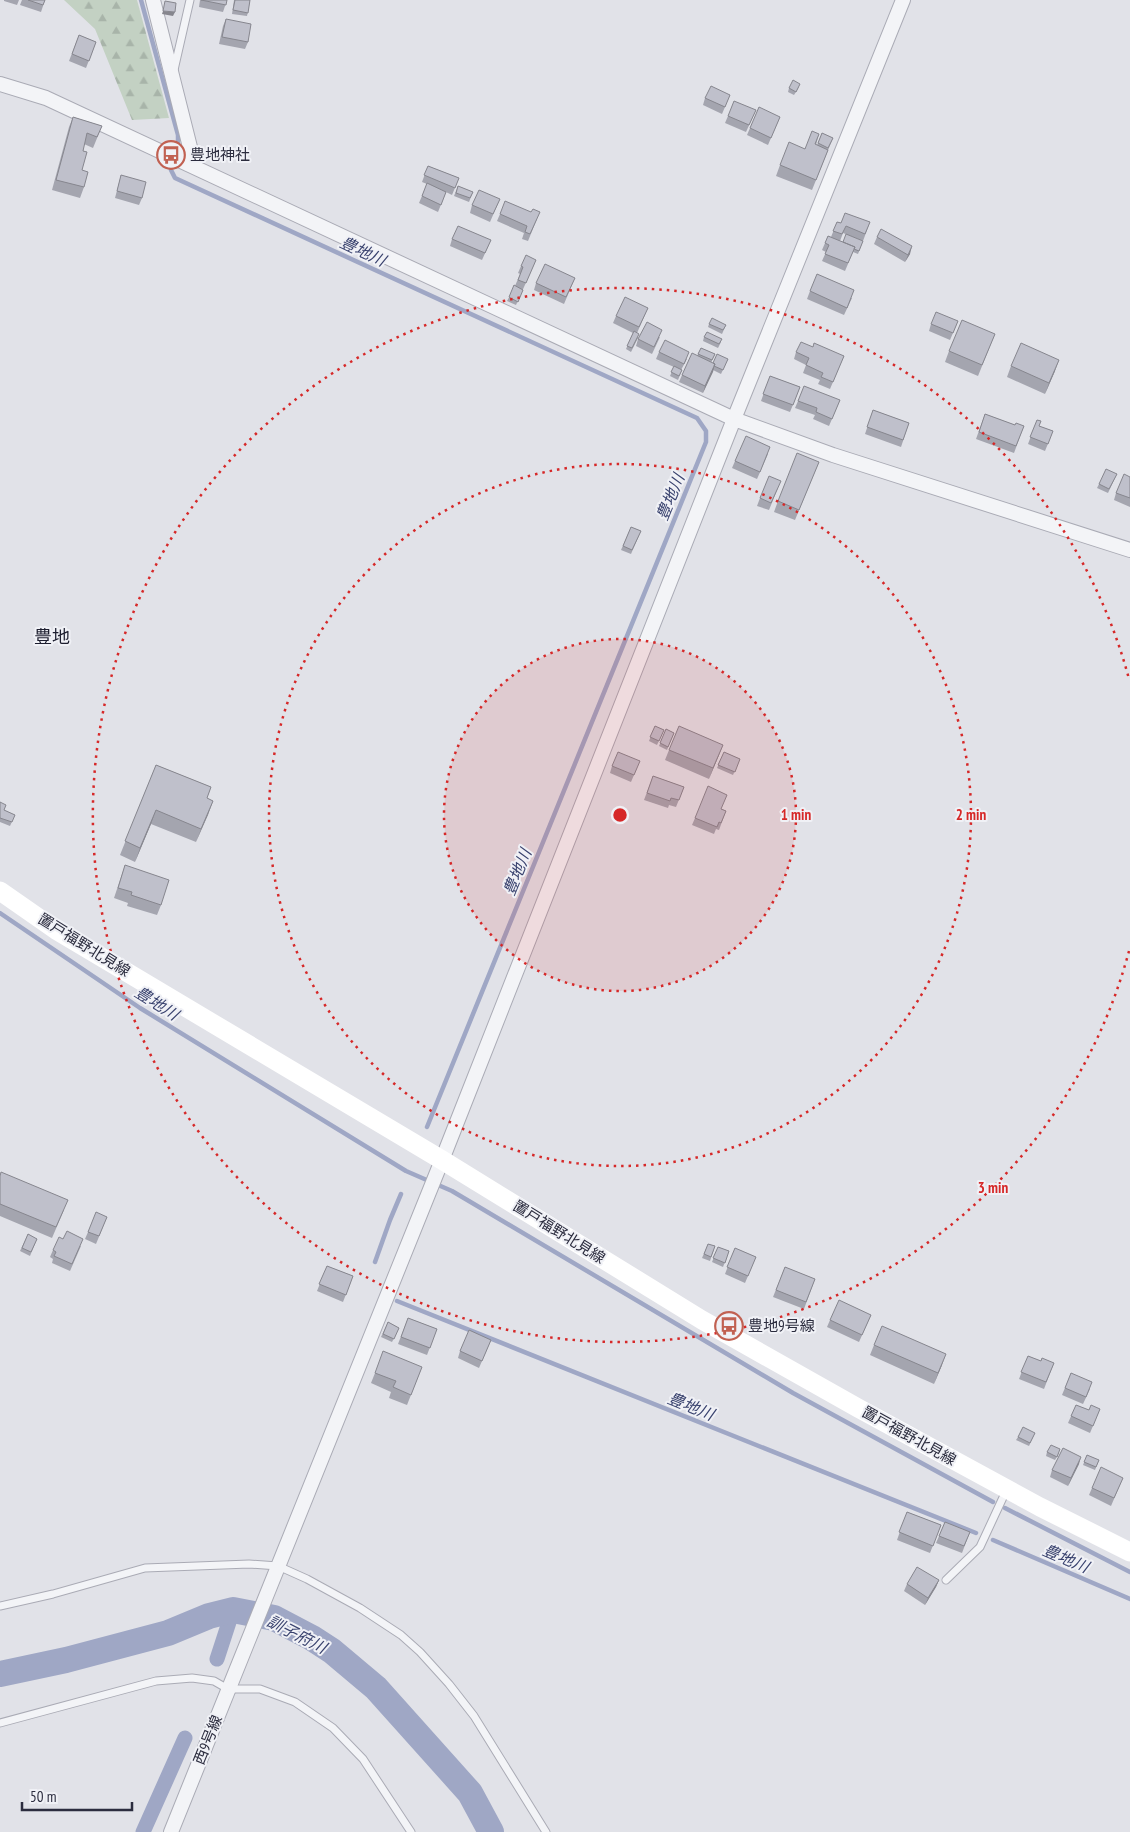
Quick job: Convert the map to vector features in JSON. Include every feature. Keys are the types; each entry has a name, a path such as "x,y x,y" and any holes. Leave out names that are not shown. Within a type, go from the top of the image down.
{"main road":[{"name":"置戸福野北見線","path":"0,891 56,930 438,1168 858,1408 1007,1489 1130,1552"}],"street":[{"path":"153,0 195,167"},
{"name":"西9号線","path":"171,1832 429,1192 734,419 904,0"},
{"path":"0,84 46,98 734,419 833,455 1130,550"}],"lane":[{"path":"172,78 190,0"},
{"path":"946,1580 980,1546 1007,1489"},
{"path":"0,1606 53,1594 145,1568 249,1564 275,1571 360,1608 401,1635 420,1652 449,1684 474,1716 546,1832"},
{"path":"0,1723 156,1681 192,1678 214,1681 228,1689 260,1689 295,1702 334,1728 363,1759 411,1832"}],"green space":[{"path":"64,0 137,0 169,118 132,120 95,29"}],"building":[{"path":"28,0 45,0 43,5"},
{"path":"201,0 227,0 226,5"},
{"path":"235,0 250,0 248,13 233,10"},
{"path":"165,1 176,3 175,12 163,11"},
{"path":"226,19 251,24 248,42 222,37"},
{"path":"79,35 96,42 89,61 72,54"},
{"path":"793,80 800,84 796,92 789,88"},
{"path":"711,86 730,95 725,107 705,98"},
{"path":"734,101 756,110 749,125 728,116"},
{"path":"759,107 780,117 771,138 750,128"},
{"path":"73,117 102,126 97,137 87,133 83,151 87,152 82,170 88,172 84,187 56,180"},
{"path":"812,131 819,134 815,144 828,150 816,180 780,165 789,142 805,149"},
{"path":"822,133 833,138 828,148 818,143"},
{"path":"428,166 459,178 455,188 424,175"},
{"path":"121,175 146,182 142,198 117,191"},
{"path":"427,183 446,192 441,205 422,196"},
{"path":"458,186 473,192 470,198 456,193"},
{"path":"479,190 500,199 493,214 472,205"},
{"path":"505,201 531,212 533,209 540,212 530,234 525,232 527,226 500,214"},
{"path":"845,213 870,222 865,234 846,226 842,234 833,231 837,222 841,223"},
{"path":"458,226 491,240 485,253 452,239"},
{"path":"881,229 912,246 908,255 877,237"},
{"path":"846,234 863,241 859,251 854,249 855,247 843,242"},
{"path":"828,236 855,247 848,263 825,254 829,245 825,243"},
{"path":"526,255 536,260 526,283 518,280"},
{"path":"545,264 575,278 566,297 536,283"},
{"path":"817,274 854,290 847,308 810,291"},
{"path":"514,285 523,290 518,302 509,297"},
{"path":"625,297 648,308 639,327 616,316"},
{"path":"936,312 958,321 953,333 931,324"},
{"path":"712,318 726,325 723,330 709,324"},
{"path":"962,320 995,334 982,365 949,351"},
{"path":"647,322 662,330 654,347 638,339"},
{"path":"634,331 639,334 632,348 627,346"},
{"path":"707,332 722,339 719,344 704,337"},
{"path":"665,340 689,352 684,364 659,352"},
{"path":"801,342 813,347 814,343 844,356 833,382 821,377 823,373 806,365 809,358 796,352"},
{"path":"1021,343 1059,360 1049,383 1011,366"},
{"path":"701,348 715,354 712,360 698,354"},
{"path":"692,353 715,364 705,386 682,375"},
{"path":"717,354 728,359 723,370 714,366 715,364 713,363"},
{"path":"674,366 682,370 679,376 671,372"},
{"path":"770,376 800,387 793,405 763,394"},
{"path":"804,386 840,400 832,419 816,412 817,408 798,401"},
{"path":"873,410 909,423 903,440 867,427"},
{"path":"985,414 1015,425 1016,423 1024,426 1016,446 979,432"},
{"path":"1037,420 1041,421 1039,426 1053,431 1048,444 1030,437"},
{"path":"746,436 770,447 760,472 735,461"},
{"path":"797,453 819,462 799,510 778,501"},
{"path":"1106,469 1117,474 1109,489 1099,484"},
{"path":"1124,474 1130,477 1130,498 1116,493"},
{"path":"769,476 781,481 771,503 760,498"},
{"path":"631,527 641,531 632,550 623,546"},
{"path":"655,726 664,730 659,741 650,737"},
{"path":"679,726 723,745 713,768 669,750"},
{"path":"666,729 674,733 668,747 660,743"},
{"path":"618,752 640,761 634,775 612,766"},
{"path":"724,752 740,759 735,772 718,765"},
{"path":"156,765 211,787 207,798 213,801 201,829 156,810 140,848 125,841"},
{"path":"653,776 684,787 679,800 671,798 670,801 647,793"},
{"path":"708,786 727,795 721,809 726,811 721,823 719,822 717,827 695,818"},
{"path":"0,802 6,805 4,810 15,815 12,822 0,818"},
{"path":"125,865 169,880 161,905 131,895 132,892 118,888"},
{"path":"1,1172 68,1200 56,1227 0,1204"},
{"path":"96,1212 107,1217 99,1236 88,1232"},
{"path":"67,1231 83,1239 72,1264 54,1256 56,1252 53,1250 59,1237 63,1239"},
{"path":"28,1234 37,1239 31,1252 22,1248"},
{"path":"708,1244 715,1246 711,1257 704,1254"},
{"path":"718,1247 729,1251 725,1263 713,1258"},
{"path":"735,1248 756,1257 748,1276 727,1267"},
{"path":"327,1266 353,1276 346,1295 319,1284"},
{"path":"785,1267 815,1279 806,1302 776,1290"},
{"path":"839,1300 871,1315 862,1335 830,1320"},
{"path":"408,1318 437,1329 430,1348 401,1337"},
{"path":"388,1322 399,1328 394,1339 383,1334"},
{"path":"882,1326 946,1354 938,1373 874,1345"},
{"path":"469,1330 491,1340 482,1361 460,1351"},
{"path":"383,1351 422,1367 411,1395 393,1387 396,1381 375,1373"},
{"path":"1028,1356 1041,1361 1042,1358 1054,1363 1046,1382 1021,1372"},
{"path":"1071,1373 1092,1382 1086,1397 1065,1388"},
{"path":"1076,1405 1089,1410 1091,1405 1100,1409 1093,1426 1071,1416"},
{"path":"1023,1427 1035,1433 1030,1443 1018,1437"},
{"path":"1051,1445 1060,1449 1057,1457 1047,1452"},
{"path":"1063,1448 1081,1457 1071,1478 1052,1470"},
{"path":"1087,1455 1099,1460 1096,1467 1084,1462"},
{"path":"1101,1467 1123,1478 1114,1498 1092,1488"},
{"path":"907,1512 941,1525 933,1546 899,1532"},
{"path":"945,1522 970,1532 964,1546 939,1536"},
{"path":"917,1567 939,1580 928,1598 907,1584"}],"waterway":[{"name":"豊地川","path":"141,0 178,135 178,147"},
{"name":"豊地川","path":"171,170 175,178 697,418 706,431 706,442 427,1127"},
{"path":"0,913 140,1008 406,1171 452,1191 793,1393 993,1502"},
{"name":"豊地川","path":"375,1262 401,1194"},
{"name":"豊地川","path":"397,1301 976,1533"},
{"path":"1005,1508 1130,1572"},
{"name":"豊地川","path":"993,1540 1130,1599"},
{"path":"217,1659 233,1610"},
{"name":"訓子府川","path":"0,1674 66,1660 168,1633 209,1616 233,1610 274,1618 332,1651 376,1688 470,1793 491,1832"},
{"path":"143,1832 185,1738"}],"place":[{"name":"豊地神社","path":"171,155"},
{"name":"豊地9号線","path":"729,1326"}],"district":[{"name":"豊地","path":"52,637"}]}
